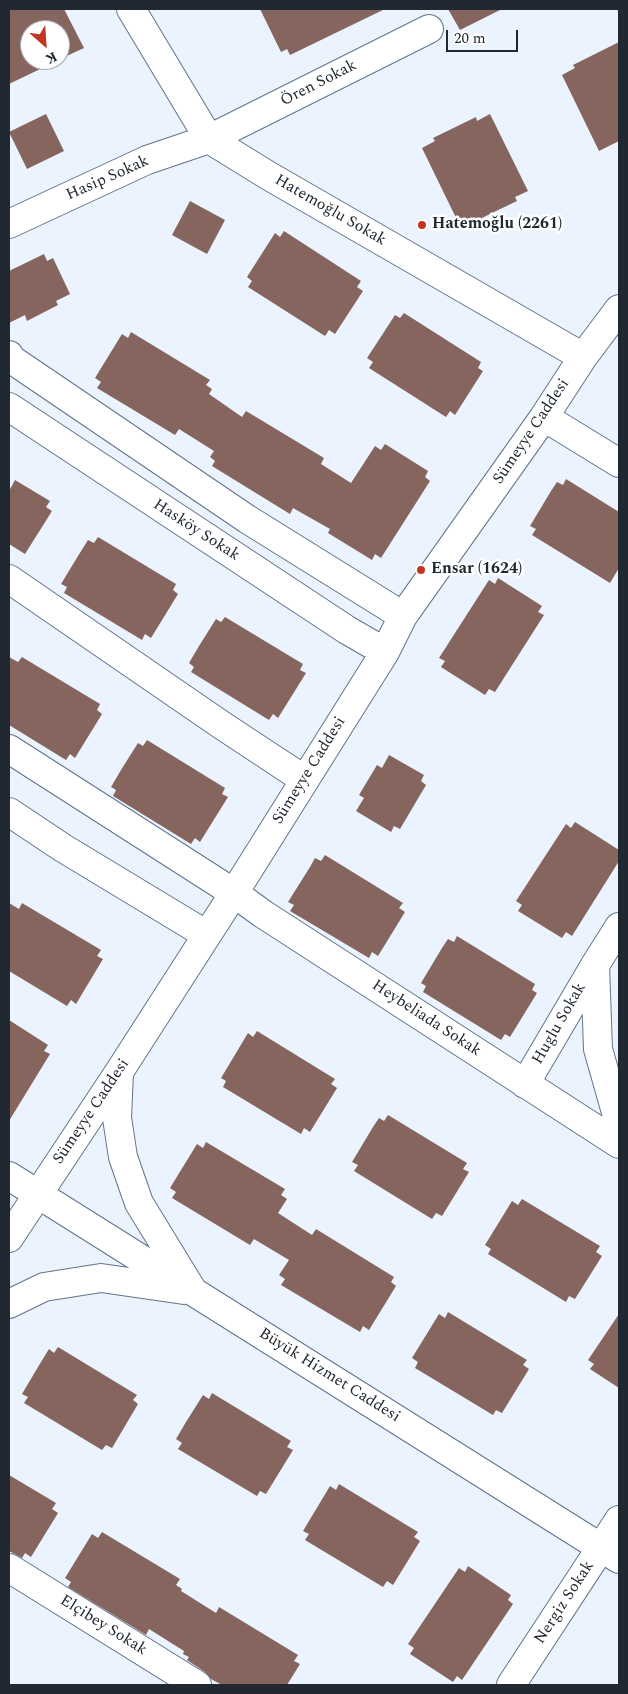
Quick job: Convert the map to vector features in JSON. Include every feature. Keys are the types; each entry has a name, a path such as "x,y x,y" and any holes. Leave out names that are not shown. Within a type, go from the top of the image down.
{"street":[{"name":"Hatemoğlu Sokak","path":"131,9 209,139 269,176 583,357"},
{"name":"Ören Sokak","path":"209,139 429,29"},
{"name":"Hasip Sokak","path":"9,224 147,160 209,139"},
{"name":"Sümeyye Caddesi","path":"9,1238 119,1072 306,780 385,652 403,616 544,417 583,357 619,309"},
{"path":"9,355 11,359 247,519 403,616"},
{"name":"Hasköy Sokak","path":"9,407 347,630 385,652"},
{"path":"544,417 619,463"},
{"path":"9,579 223,726 306,780"},
{"name":"Heybeliada Sokak","path":"9,749 619,1144"},
{"path":"9,812 63,848 207,935"},
{"name":"Huglu Sokak","path":"525,1084 619,927"},
{"name":"Huglu Sokak","path":"595,965 598,1048 619,1123"},
{"path":"119,1072 117,1118 124,1157 139,1203 193,1292"},
{"name":"Büyük Hizmet Caddesi","path":"9,1176 39,1193 193,1292 610,1553"},
{"path":"9,1304 44,1287 101,1278 193,1292"},
{"name":"Nergiz Sokak","path":"511,1685 610,1553 619,1520"},
{"name":"Elçibey Sokak","path":"9,1568 197,1685"}],"building":[{"path":"9,9 64,9 70,20 20,20 20,70 38,70 9,84"},
{"path":"260,9 385,9 290,55 287,49 281,52"},
{"path":"448,9 502,9 460,30"},
{"path":"70,21 84,48 70,54"},
{"path":"619,42 619,141 599,151 562,75 575,68 573,65"},
{"path":"46,114 64,151 27,169 9,132"},
{"path":"490,114 528,191 515,197 517,201 474,222 472,218 459,224 422,148 435,141 433,138 476,117 477,121"},
{"path":"190,201 225,220 207,254 172,235"},
{"path":"284,231 361,281 357,287 363,291 335,334 329,330 325,336 248,287 252,281 247,277 275,233 280,237"},
{"path":"44,254 47,261 53,258 70,294 56,301 58,305 27,321 25,315 9,323 9,271"},
{"path":"404,313 481,362 478,368 483,371 455,415 450,411 446,417 369,368 373,362 367,358 395,315 400,318"},
{"path":"131,332 210,380 206,385 212,389 209,394 242,417 246,411 324,458 321,464 351,483 375,446 381,450 385,444 428,471 425,477 430,481 381,558 375,554 372,560 328,533 330,529 293,508 290,514 212,466 215,461 210,457 214,451 179,429 175,435 97,388 101,382 95,378 122,334 128,338"},
{"path":"566,479 619,512 619,568 610,583 532,535 536,529 530,526 551,491 557,482 563,485"},
{"path":"15,480 50,501 46,507 52,511 25,554 9,544 9,491"},
{"path":"98,537 176,584 173,590 178,594 151,638 145,634 142,640 64,593 67,587 61,584 78,556 88,540 94,543"},
{"path":"498,578 542,606 538,612 544,615 495,692 489,689 485,695 441,667 445,661 439,658 489,580 495,584"},
{"path":"225,617 303,664 300,670 306,673 278,718 273,714 269,720 191,672 194,667 189,663 199,646 216,619 221,622"},
{"path":"9,657 18,662 22,657 100,704 97,710 102,714 75,758 70,754 66,760 9,725"},
{"path":"147,740 225,788 222,794 228,797 200,842 195,838 191,844 113,796 116,790 111,787 121,770 138,743 143,746"},
{"path":"389,755 424,775 421,781 426,785 400,829 394,826 391,832 356,811 364,798 359,795 377,765 382,768"},
{"path":"575,822 619,850 619,861 572,936 566,932 562,938 518,911 522,905 516,901 566,824 571,828"},
{"path":"325,855 403,903 399,908 405,912 378,956 372,952 369,958 290,911 294,905 288,902 315,858 321,861"},
{"path":"9,903 19,909 22,903 101,950 97,956 103,959 76,1004 71,1000 67,1006 9,971"},
{"path":"457,936 535,984 532,990 537,993 510,1037 505,1034 501,1040 423,992 426,986 421,983 442,948 448,939 454,942"},
{"path":"9,1020 48,1045 44,1051 50,1054 9,1121"},
{"path":"257,1031 335,1079 331,1084 337,1088 310,1132 304,1128 301,1134 223,1087 226,1081 221,1078 248,1033 253,1037"},
{"path":"388,1115 467,1163 463,1169 469,1172 442,1216 436,1213 432,1219 354,1171 358,1165 352,1162 373,1127 379,1118 384,1121"},
{"path":"206,1142 285,1189 281,1195 287,1199 278,1213 312,1235 316,1229 394,1277 391,1282 396,1286 369,1330 363,1326 360,1332 281,1285 285,1279 279,1275 289,1260 254,1239 250,1245 172,1198 176,1192 170,1188 197,1144 203,1148"},
{"path":"522,1199 600,1246 596,1252 602,1256 575,1299 569,1296 566,1302 488,1254 491,1249 485,1245 512,1201 518,1205"},
{"path":"448,1312 527,1360 523,1365 529,1369 502,1413 496,1410 493,1415 415,1368 418,1362 412,1358 439,1314 445,1318"},
{"path":"619,1314 619,1388 590,1369 594,1364 588,1360"},
{"path":"58,1347 137,1395 133,1400 138,1404 112,1448 106,1445 102,1450 24,1403 28,1397 22,1394 38,1367 49,1349 54,1353"},
{"path":"212,1393 291,1441 287,1447 293,1450 266,1494 260,1491 257,1496 178,1449 182,1443 176,1439 186,1422 203,1395 209,1399"},
{"path":"9,1475 56,1503 52,1509 58,1513 31,1557 25,1553 22,1558 9,1551"},
{"path":"339,1484 418,1532 414,1537 420,1541 393,1585 387,1581 383,1587 305,1540 309,1534 303,1531 330,1486 336,1490"},
{"path":"102,1532 180,1579 176,1585 182,1589 181,1591 216,1613 219,1607 298,1655 294,1661 300,1664 287,1685 222,1685 211,1679 205,1672 187,1660 189,1657 183,1654 184,1651 149,1629 146,1635 68,1587 71,1582 65,1578 92,1534 98,1538"},
{"path":"468,1566 511,1595 508,1600 513,1604 462,1680 457,1676 453,1682 410,1654 414,1648 408,1644 459,1568 465,1572"}],"place":[{"name":"Hatemoğlu (2261)","path":"422,225"},
{"name":"Ensar (1624)","path":"421,570"}]}
